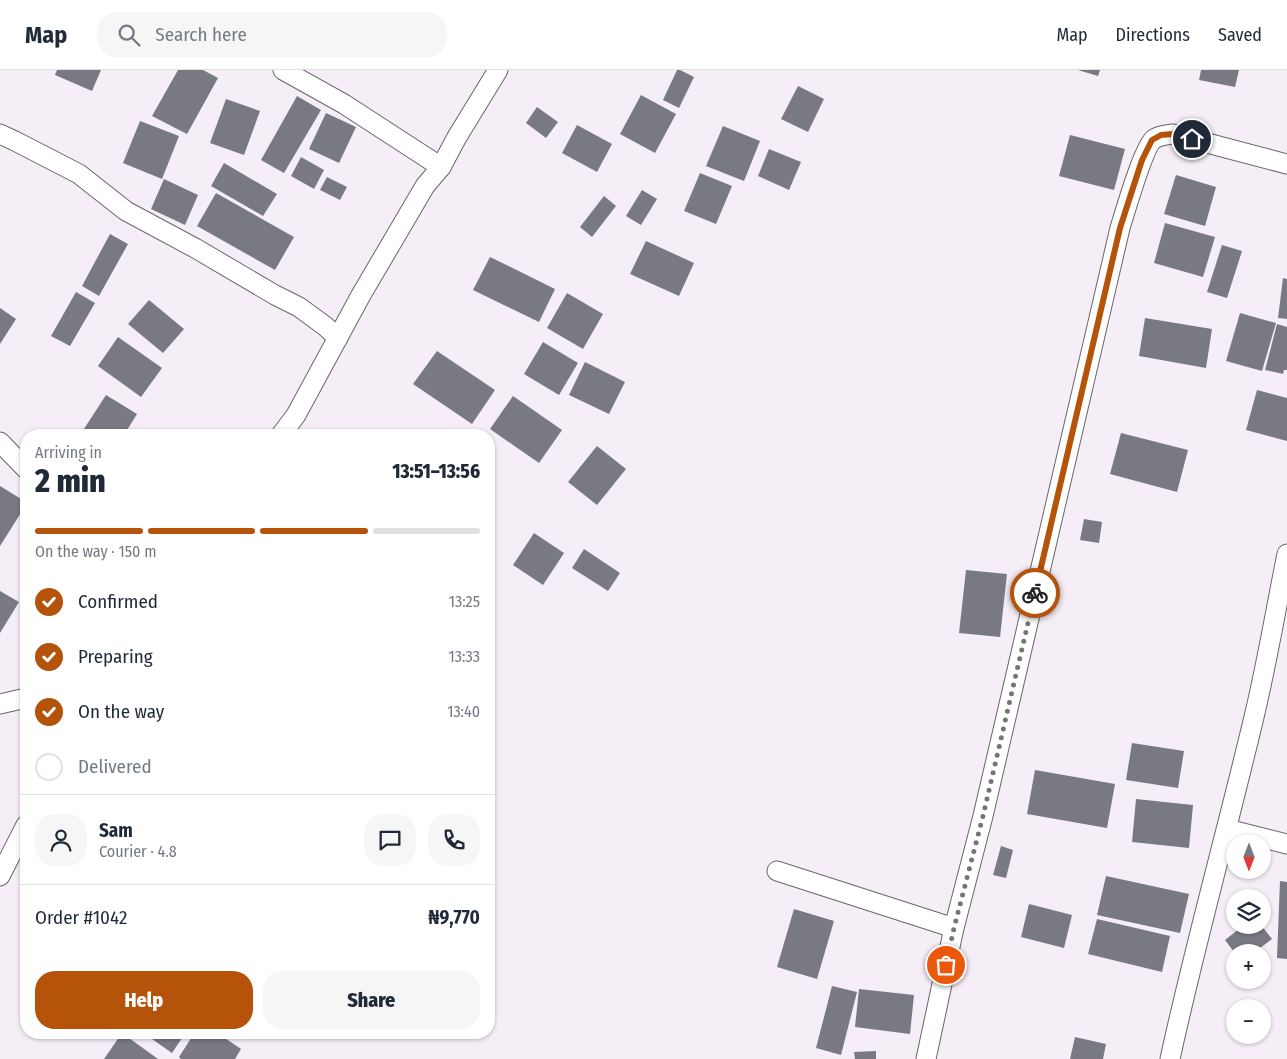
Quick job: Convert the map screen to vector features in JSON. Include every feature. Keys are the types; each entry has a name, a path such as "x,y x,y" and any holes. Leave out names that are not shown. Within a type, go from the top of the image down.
{"street":[{"path":"283,70 344,104 441,167"},
{"path":"286,429 296,415 361,295 425,186 441,167 498,70"},
{"path":"0,134 79,174 126,211 299,307 338,338"},
{"path":"926,1059 954,928 983,816 1120,228 1142,160 1152,140 1161,135 1173,134 1287,164"},
{"path":"0,442 20,463"},
{"path":"1170,1059 1185,991 1254,715 1287,554"},
{"path":"0,704 20,699"},
{"path":"1227,829 1287,844"},
{"path":"0,876 20,837"},
{"path":"776,871 954,928"}],"building":[{"path":"57,70 101,70 92,91 55,75"},
{"path":"178,70 203,70 218,78 187,134 152,116"},
{"path":"677,70 694,77 679,108 663,100"},
{"path":"1078,70 1100,70 1098,76"},
{"path":"1201,70 1239,70 1235,87 1199,80"},
{"path":"798,86 824,99 808,132 781,119"},
{"path":"641,95 676,114 655,153 620,134"},
{"path":"297,96 321,110 284,173 261,160"},
{"path":"226,99 260,111 244,155 210,143"},
{"path":"537,107 558,122 546,138 526,123"},
{"path":"326,113 356,127 339,163 309,149"},
{"path":"140,121 179,136 162,179 123,163"},
{"path":"577,125 612,144 597,172 562,153"},
{"path":"723,126 760,141 744,181 706,166"},
{"path":"1070,135 1125,149 1114,190 1059,176"},
{"path":"769,149 801,162 789,190 758,176"},
{"path":"301,157 324,170 314,189 291,176"},
{"path":"224,163 277,194 263,216 211,186"},
{"path":"700,173 732,186 716,224 684,211"},
{"path":"1176,175 1216,187 1205,226 1164,214"},
{"path":"327,177 347,187 340,200 320,190"},
{"path":"164,179 198,195 185,225 151,209"},
{"path":"642,190 657,199 641,225 626,216"},
{"path":"216,193 294,237 275,270 197,226"},
{"path":"604,196 616,206 592,237 580,227"},
{"path":"1165,223 1215,237 1203,277 1154,263"},
{"path":"110,234 128,244 99,296 82,286"},
{"path":"646,241 694,263 679,296 630,274"},
{"path":"1222,245 1242,251 1227,298 1207,292"},
{"path":"490,257 555,289 539,322 473,290"},
{"path":"1283,278 1287,279 1287,319 1278,318"},
{"path":"76,292 95,303 70,346 51,336"},
{"path":"567,293 603,314 583,349 547,328"},
{"path":"149,300 184,329 163,353 128,324"},
{"path":"0,308 16,319 0,344"},
{"path":"1240,313 1276,323 1262,371 1226,361"},
{"path":"1145,318 1212,329 1206,368 1139,356"},
{"path":"1277,324 1287,327 1287,370 1284,370 1283,374 1265,370"},
{"path":"118,337 162,368 141,397 98,366"},
{"path":"543,342 578,363 559,395 524,374"},
{"path":"437,351 495,390 472,424 413,384"},
{"path":"585,362 625,382 609,414 569,395"},
{"path":"1257,390 1287,398 1287,441 1246,430"},
{"path":"106,395 137,414 128,429 84,429"},
{"path":"513,396 562,430 539,463 495,432 495,429 490,429"},
{"path":"1121,433 1188,450 1177,492 1110,474"},
{"path":"597,446 626,469 597,505 568,482"},
{"path":"0,486 20,498 20,514 0,546"},
{"path":"1084,519 1102,522 1099,543 1080,540"},
{"path":"534,533 564,553 543,585 513,565"},
{"path":"584,549 620,573 608,591 572,568"},
{"path":"966,570 1007,574 1000,637 959,633"},
{"path":"0,591 19,602 0,633"},
{"path":"1132,743 1184,751 1178,788 1126,780"},
{"path":"1035,770 1115,784 1107,828 1027,814"},
{"path":"1136,799 1193,805 1189,848 1132,842"},
{"path":"1001,846 1013,850 1006,878 993,875"},
{"path":"1106,876 1189,894 1180,933 1097,915"},
{"path":"1280,881 1287,882 1287,959 1277,958"},
{"path":"1029,904 1072,915 1064,948 1021,937"},
{"path":"794,909 834,921 817,979 777,967"},
{"path":"1097,919 1170,936 1162,972 1088,954"},
{"path":"1233,934 1268,934 1272,939 1265,944 1228,944 1225,940"},
{"path":"832,986 857,992 841,1055 816,1048"},
{"path":"859,989 914,995 910,1034 855,1027"},
{"path":"1075,1037 1106,1044 1103,1059 1070,1059"},
{"path":"118,1039 130,1039 158,1059 104,1059"},
{"path":"152,1039 181,1039 172,1053"},
{"path":"191,1039 226,1039 241,1049 235,1059 181,1059 179,1057"},
{"path":"876,1051 876,1059 855,1059 854,1052"}],"way so far":[{"path":"946,965 1035,593"}],"route":[{"path":"1035,593 1120,228 1142,160 1152,140 1161,135 1173,134 1192,139"}]}
